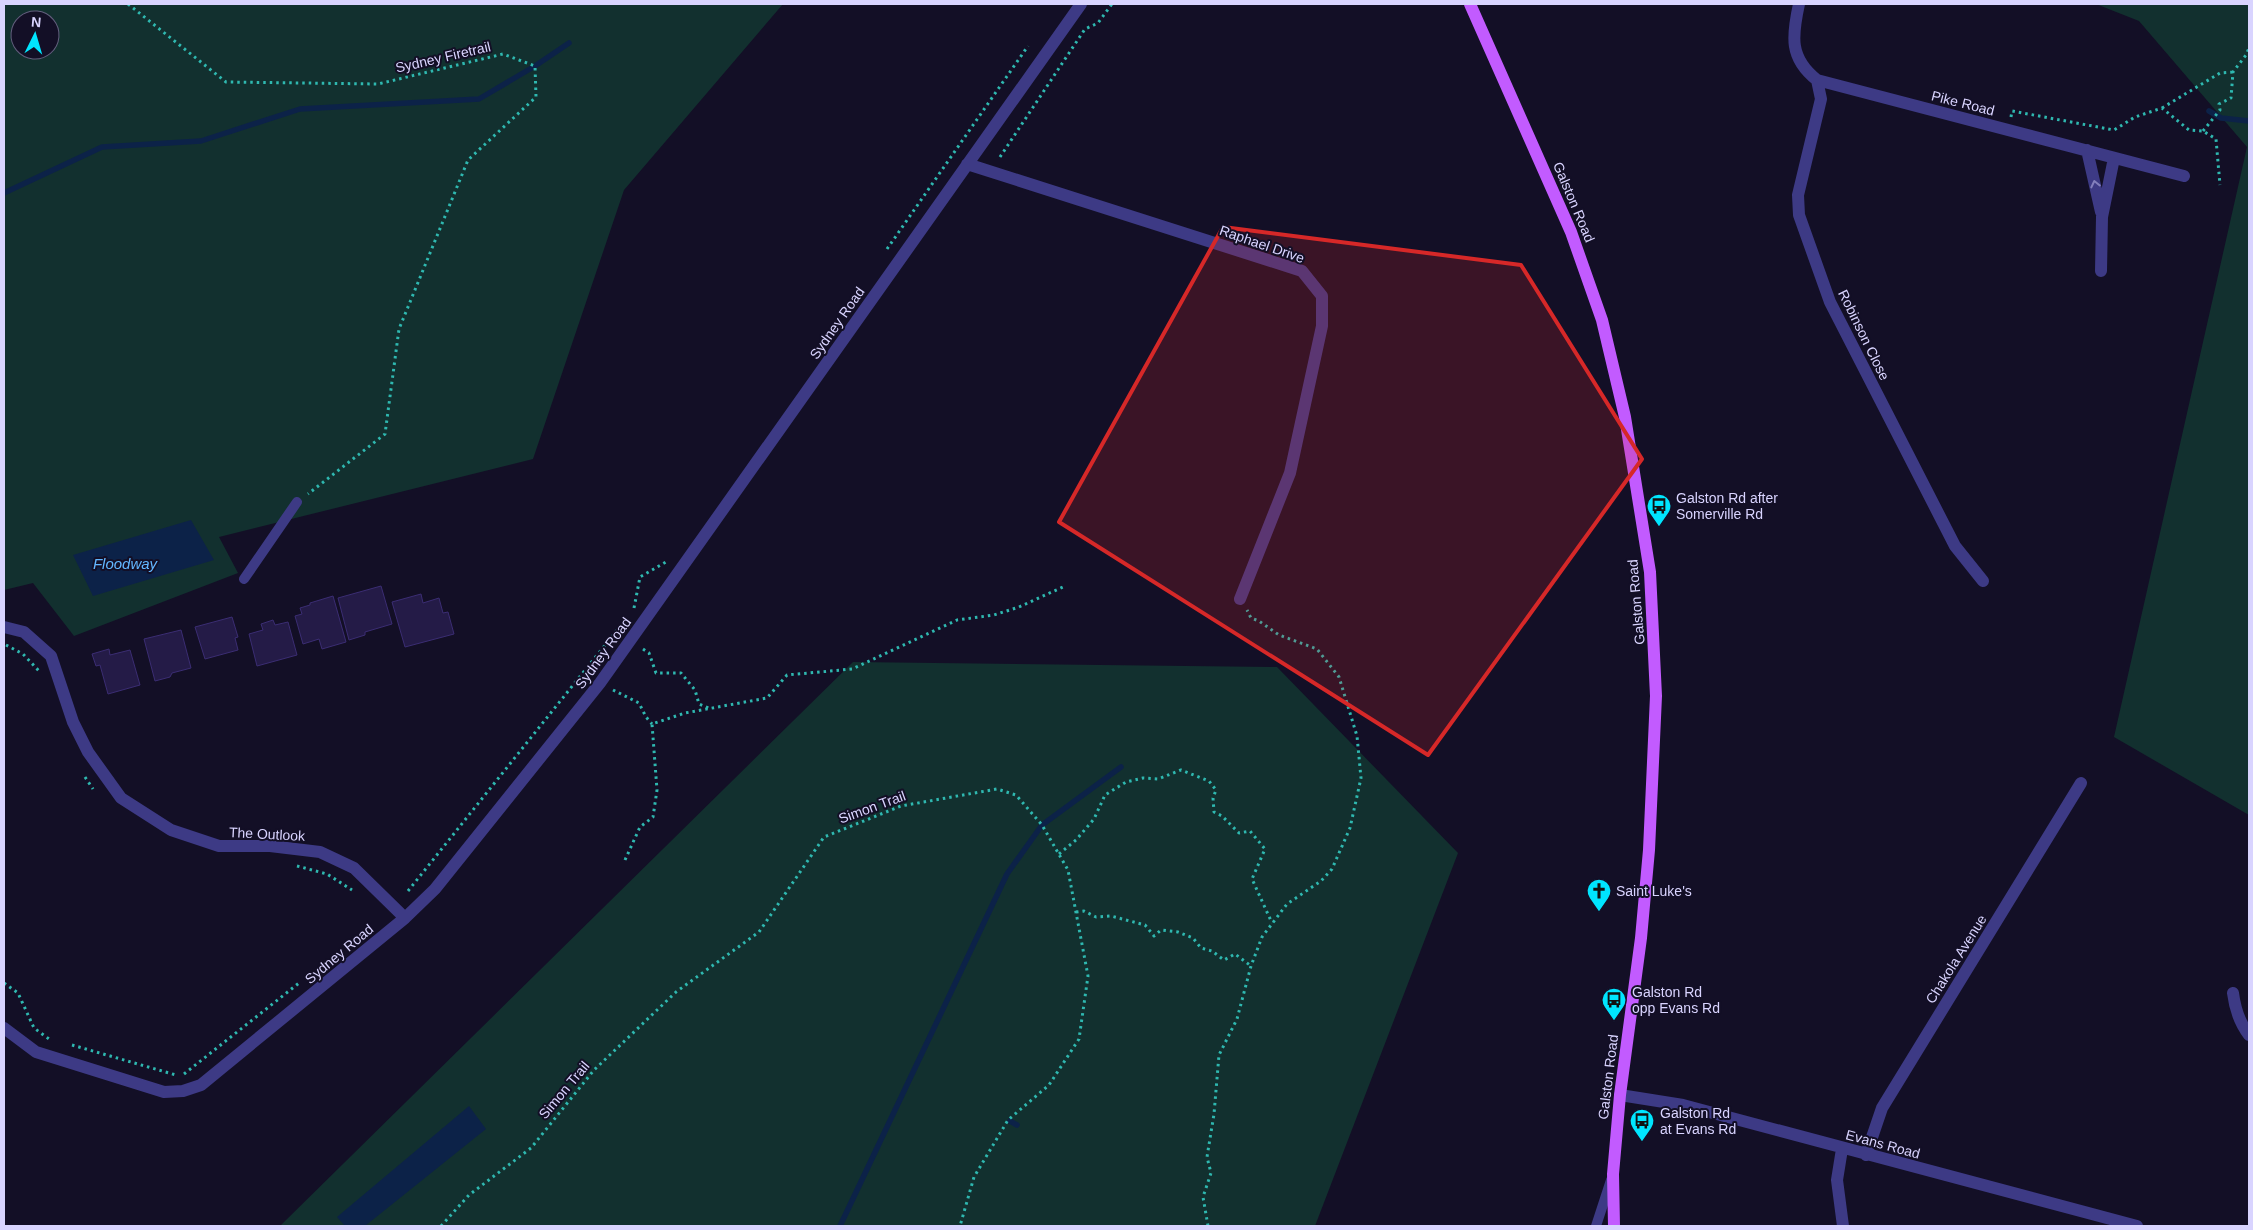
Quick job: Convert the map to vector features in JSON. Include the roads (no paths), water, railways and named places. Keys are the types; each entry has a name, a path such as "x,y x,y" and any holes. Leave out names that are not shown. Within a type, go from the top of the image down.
{"main road":[{"name":"Galston Road","path":"1470,4 1571,232 1602,320 1625,417 1650,572 1656,696 1649,850 1641,938 1620,1095 1612,1174 1614,1226"}],"street":[{"name":"Sydney Road","path":"4,1028 36,1052 164,1092 184,1091 201,1085 405,918 434,889 600,683 1081,4"},
{"path":"1799,4 1793,35 1795,47 1800,62 1817,80"},
{"name":"Pike Road","path":"1817,80 2184,176"},
{"name":"Robinson Close","path":"1817,80 1821,100 1798,195 1799,215 1805,236 1830,302 1839,320 1955,546 1982,581"},
{"path":"2087,150 2102,217"},
{"path":"2101,271 2102,217 2114,158"},
{"name":"Raphael Drive","path":"967,164 1302,271 1322,296 1322,326 1290,473 1240,599"},
{"name":"The Outlook","path":"4,627 24,632 51,656 73,722 88,752 121,798 172,830 219,846 270,846 320,852 354,868 405,918"},
{"name":"Chakola Avenue","path":"1866,1155 1882,1108 2081,783"},
{"path":"2233,993 2235,1008 2242,1026 2249,1035"},
{"name":"Evans Road","path":"1620,1095 1683,1105 1842,1149 2137,1226"},
{"path":"1842,1149 1837,1180 1843,1226"}],"lane":[{"path":"244,579 297,502"},
{"path":"1596,1226 1612,1174"}],"water":[{"name":"Floodway","path":"191,520 214,560 93,596 73,555"},
{"path":"469,1106 486,1129 365,1226 345,1226 337,1217"}],"waterway":[{"path":"4,193 102,147 201,141 300,109 479,99 535,66 569,43"},
{"path":"2209,111 2221,118 2249,121"},
{"path":"840,1226 1007,874 1042,825 1121,767"},
{"path":"1010,1121 1017,1125"}],"place":[{"name":"Galston Rd after Somerville Rd","path":"1659,527"},
{"name":"Saint Luke's","path":"1599,912"},
{"name":"Galston Rd opp Evans Rd","path":"1614,1021"},
{"name":"Galston Rd at Evans Rd","path":"1642,1142"}]}
